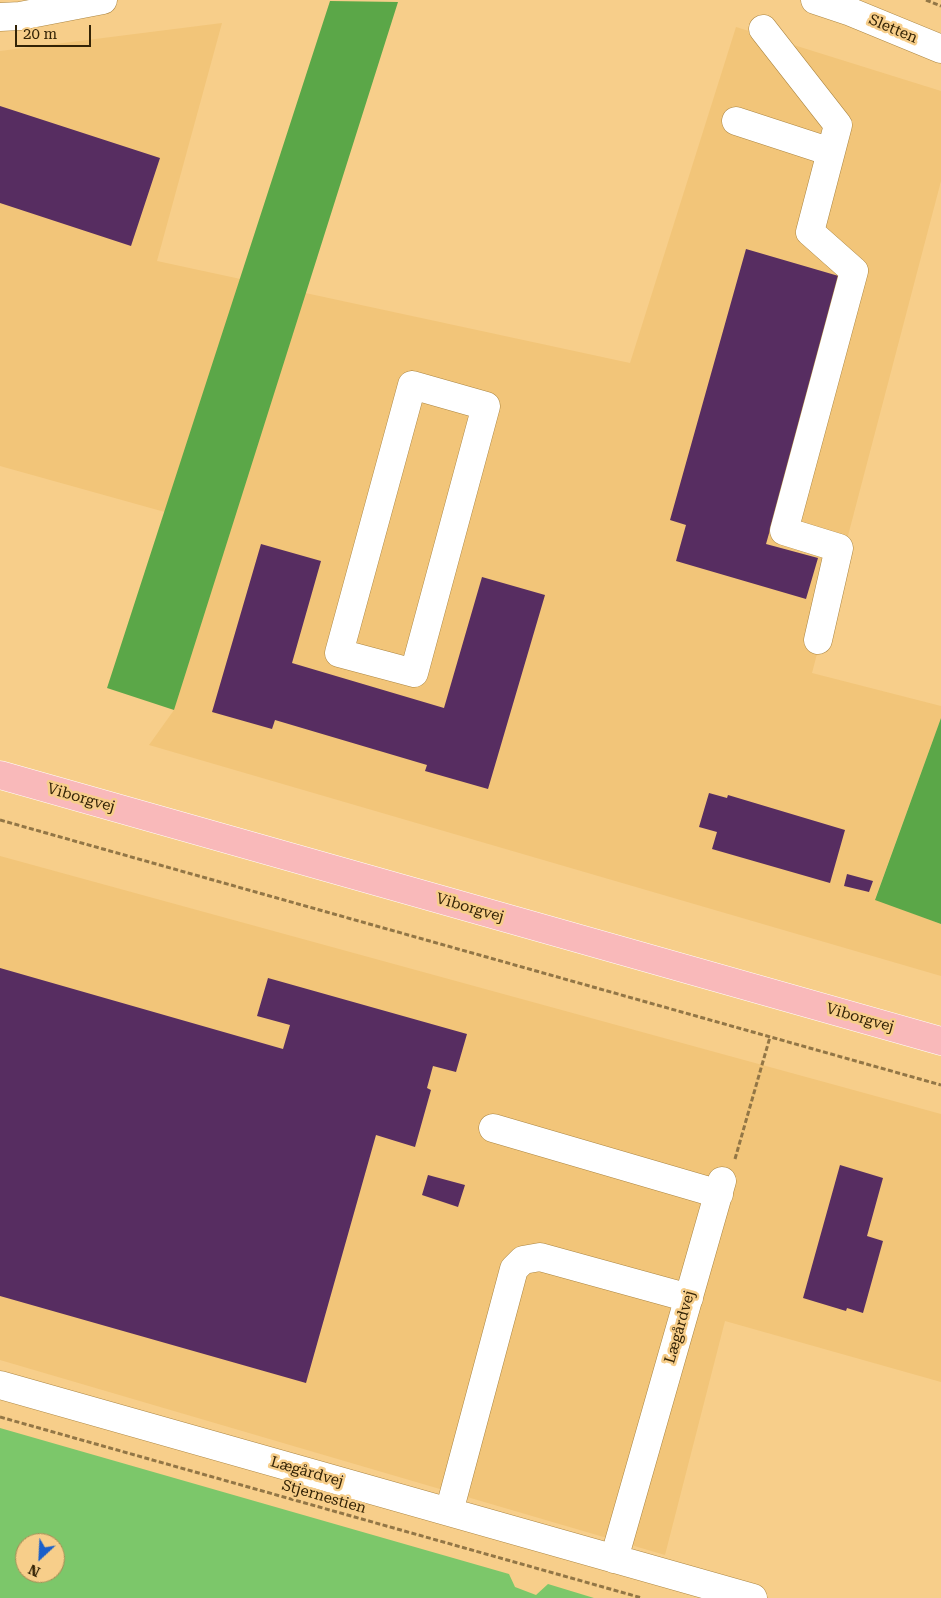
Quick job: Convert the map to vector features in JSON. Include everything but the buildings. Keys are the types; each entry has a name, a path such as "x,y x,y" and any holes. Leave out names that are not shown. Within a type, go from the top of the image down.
{"main road":[{"name":"Viborgvej","path":"0,776 941,1041"}],"street":[{"path":"0,17 20,16 102,0"},
{"name":"Sletten","path":"815,0 853,6 941,49"},
{"path":"763,29 838,125 810,232 854,271 784,531 839,548 818,640"},
{"path":"736,121 831,152"},
{"path":"412,386 486,406 414,674 339,653 412,386"},
{"path":"493,1128 720,1188"},
{"name":"Lægårdvej","path":"614,1559 720,1188"},
{"path":"449,1512 514,1269 523,1260 540,1257 688,1298"},
{"name":"Lægårdvej","path":"0,1385 753,1598"}],"path":[{"path":"926,0 941,6"},
{"path":"0,820 941,1084"},
{"path":"720,1188 729,1177 770,1037"},
{"name":"Stjernestien","path":"0,1417 642,1598"}],"shaded area":[{"path":"222,23 157,261 630,363 736,27 941,91 941,181 812,673 941,706 941,718 875,899 941,924 941,976 149,745 174,710 215,526 0,466 0,51"},
{"path":"0,856 941,1114 941,1382 725,1321 665,1555 0,1360"}],"green space":[{"path":"330,1 398,2 174,710 107,688"},
{"path":"941,718 941,924 875,900"},
{"path":"0,1428 509,1574 515,1587 536,1595 548,1584 594,1598 0,1598"}]}
